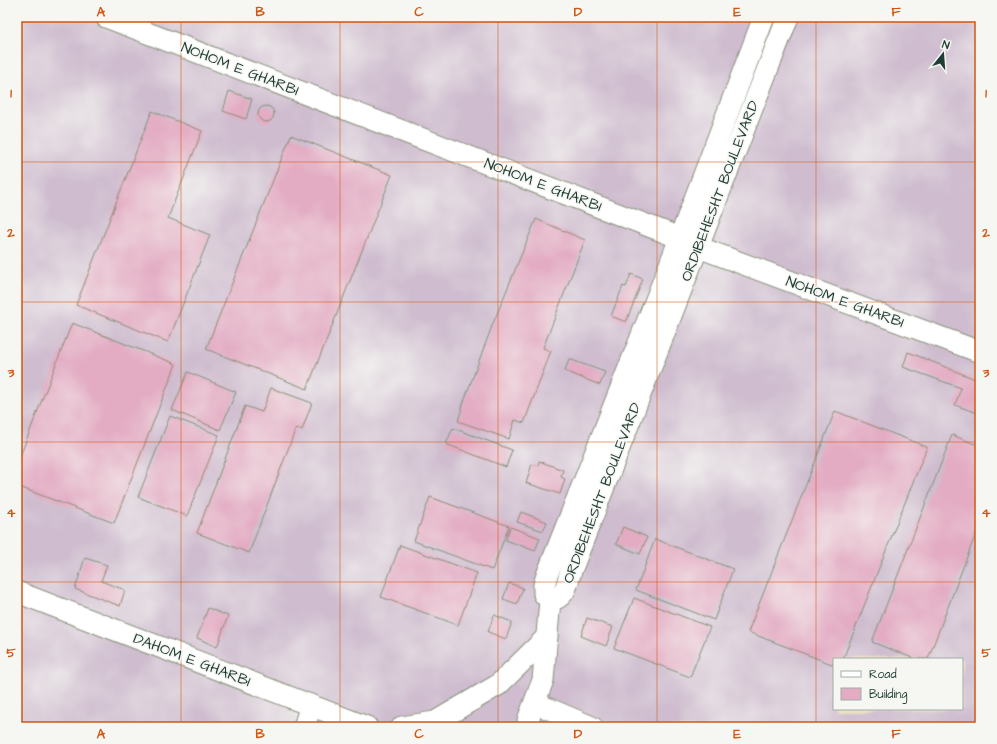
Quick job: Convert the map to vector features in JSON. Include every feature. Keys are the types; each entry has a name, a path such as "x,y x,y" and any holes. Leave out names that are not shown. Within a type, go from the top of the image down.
{"street":[{"name":"NOHOM E GHARBI","path":"106,17 689,243 980,352"},
{"name":"ORDIBEHESHT BOULEVARD","path":"689,243 764,17"},
{"name":"ORDIBEHESHT BOULEVARD","path":"547,637 550,600 544,594 544,584 547,575 689,243 788,17"},
{"name":"DAHOM E GHARBI","path":"17,592 367,727"},
{"path":"547,637 543,680 531,712 592,727"},
{"path":"402,727 435,722 498,685 547,637"},
{"path":"304,727 311,705"}],"shaded area":[{"path":"17,17 980,17 980,727 17,727"}],"building":[{"path":"229,91 252,99 246,119 223,111"},
{"path":"266,106 272,108 274,114 272,120 266,122 260,120 258,114 260,108"},
{"path":"152,111 202,131 168,218 210,235 168,342 76,305"},
{"path":"291,135 392,175 307,389 206,349"},
{"path":"536,219 585,240 543,348 551,351 524,423 515,420 509,439 458,421 492,326"},
{"path":"631,274 643,279 626,322 611,316 623,286 626,287"},
{"path":"72,323 176,364 114,523 17,486 17,464"},
{"path":"908,352 980,381 980,414 955,405 961,388 903,367"},
{"path":"569,359 605,372 600,385 565,371"},
{"path":"188,372 236,392 220,430 172,410"},
{"path":"271,388 312,403 302,430 296,428 249,553 197,533 245,406 262,412"},
{"path":"835,411 927,447 843,658 833,658 833,665 748,632"},
{"path":"170,416 219,435 187,516 138,497"},
{"path":"453,428 512,450 506,467 446,444"},
{"path":"952,435 980,446 980,523 928,658 912,658 872,642"},
{"path":"539,461 563,470 561,477 565,479 560,494 526,483 532,464 538,466"},
{"path":"430,497 509,526 492,570 414,541"},
{"path":"521,512 547,522 543,531 517,522"},
{"path":"510,527 540,538 535,551 506,540"},
{"path":"623,527 647,537 640,554 616,544"},
{"path":"655,539 733,569 714,620 636,590"},
{"path":"400,545 477,573 458,625 381,597"},
{"path":"85,558 107,565 101,581 125,590 120,606 75,589"},
{"path":"509,583 523,588 517,604 503,599"},
{"path":"634,598 710,627 690,677 614,648"},
{"path":"208,608 228,616 217,647 197,638"},
{"path":"494,615 512,622 506,639 488,632"},
{"path":"587,618 613,627 606,646 581,636"}]}
